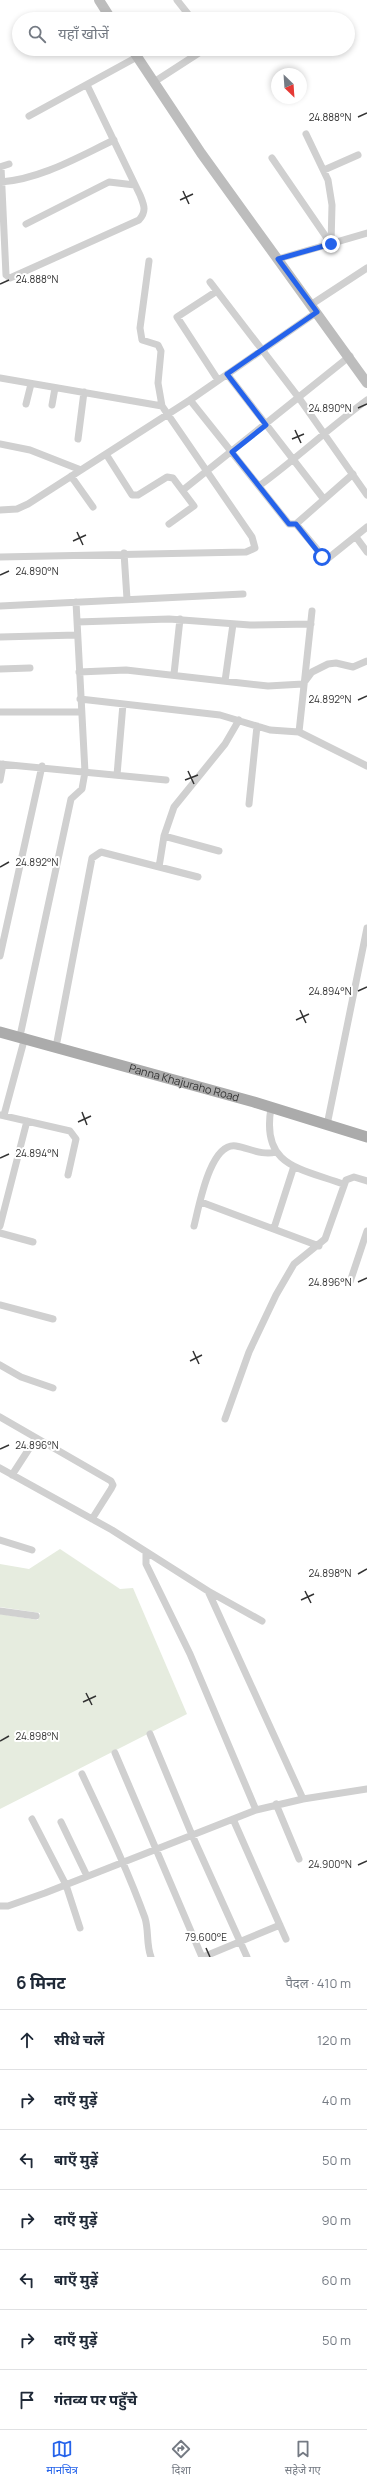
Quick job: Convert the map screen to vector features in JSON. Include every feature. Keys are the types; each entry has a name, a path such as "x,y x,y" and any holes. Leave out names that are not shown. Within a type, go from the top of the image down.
{"main road":[{"path":"101,1 108,12"},
{"path":"136,56 278,259 350,356 367,383"},
{"name":"Panna Khajuraho Road","path":"0,1032 23,1037 367,1137"}],"street":[{"path":"177,0 186,12"},
{"path":"29,116 87,85 130,56"},
{"path":"154,82 194,56"},
{"path":"9,164 0,167 6,275 12,278 139,220 144,214 145,208 87,85"},
{"path":"306,134 328,180 332,205 331,244"},
{"path":"2,182 18,181 40,174 114,140"},
{"path":"324,170 358,155"},
{"path":"272,158 331,244"},
{"path":"26,224 109,182 135,185"},
{"path":"278,259 367,233"},
{"path":"149,261 140,328 142,340 158,345 160,350 158,383 162,406"},
{"path":"0,510 17,509 28,504 190,400 262,351 367,268"},
{"path":"210,282 299,398 367,495"},
{"path":"217,291 178,317 218,380"},
{"path":"183,490 266,425 350,356"},
{"path":"227,374 323,498"},
{"path":"0,378 162,406 169,413 207,472 252,537 254,550 0,557"},
{"path":"26,404 31,384"},
{"path":"52,405 55,388"},
{"path":"78,439 84,392"},
{"path":"190,400 289,524 296,524 323,498 353,474"},
{"path":"259,486 294,460 324,432 367,400"},
{"path":"0,444 30,450 81,470"},
{"path":"106,454 132,495 138,495 167,477 173,478 194,506 169,524"},
{"path":"72,476 93,508"},
{"path":"296,524 326,560 367,527"},
{"path":"356,537 367,552"},
{"path":"124,553 127,599"},
{"path":"0,606 243,594"},
{"path":"68,1176 76,1139 70,1131 2,1115 23,1037 41,931 68,820 71,799 82,789 85,772 76,602"},
{"path":"299,732 312,611"},
{"path":"77,622 180,619 233,624 310,624"},
{"path":"174,674 180,619"},
{"path":"225,681 233,624"},
{"path":"0,637 77,635"},
{"path":"79,672 126,670 279,686 303,684 312,672 323,666 336,663 353,667 367,661"},
{"path":"0,669 30,668"},
{"path":"80,699 220,715 270,730 299,732 367,766"},
{"path":"117,775 123,704"},
{"path":"0,712 81,712"},
{"path":"159,867 164,836 174,807 225,744 239,720"},
{"path":"249,804 257,726"},
{"path":"0,780 2,764 42,766 166,780"},
{"path":"0,956 42,766"},
{"path":"164,836 219,851"},
{"path":"56,1047 92,858 101,852 198,877"},
{"path":"327,1125 367,928"},
{"path":"271,1108 268,1124 270,1140 276,1152 294,1166 343,1184"},
{"path":"0,1226 27,1121"},
{"path":"194,1226 212,1164 222,1150 235,1146 264,1153 276,1152"},
{"path":"274,1228 294,1166"},
{"path":"225,1419 249,1352 284,1280 294,1264 319,1246 325,1238 343,1184 349,1178 367,1181"},
{"path":"201,1202 319,1246"},
{"path":"350,1282 367,1231"},
{"path":"0,1234 33,1242"},
{"path":"0,1304 53,1319"},
{"path":"0,1365 21,1377 52,1388"},
{"path":"0,1417 111,1481 113,1485 92,1519"},
{"path":"12,1475 36,1438"},
{"path":"0,1468 92,1519 208,1591 262,1621"},
{"path":"0,1540 32,1550"},
{"path":"146,1553 146,1564 190,1654 256,1810"},
{"path":"208,1591 303,1799"},
{"path":"0,1611 36,1616"},
{"path":"150,1734 192,1835 247,1957"},
{"path":"115,1753 202,1957 280,1925"},
{"path":"82,1774 123,1862 145,1920 151,1957"},
{"path":"0,1906 8,1906 66,1885 256,1810 276,1804 367,1789"},
{"path":"276,1804 299,1859"},
{"path":"32,1819 66,1885 80,1928"},
{"path":"233,1819 286,1938"},
{"path":"61,1822 87,1876"}],"shaded area":[{"path":"60,1549 120,1589 133,1588 187,1714 0,1809 0,1614 38,1620 40,1613 0,1607 0,1564 29,1569"}],"route":[{"path":"322,557 296,524 289,524 232,452 266,425 227,374 317,312 278,259 331,244"}]}
